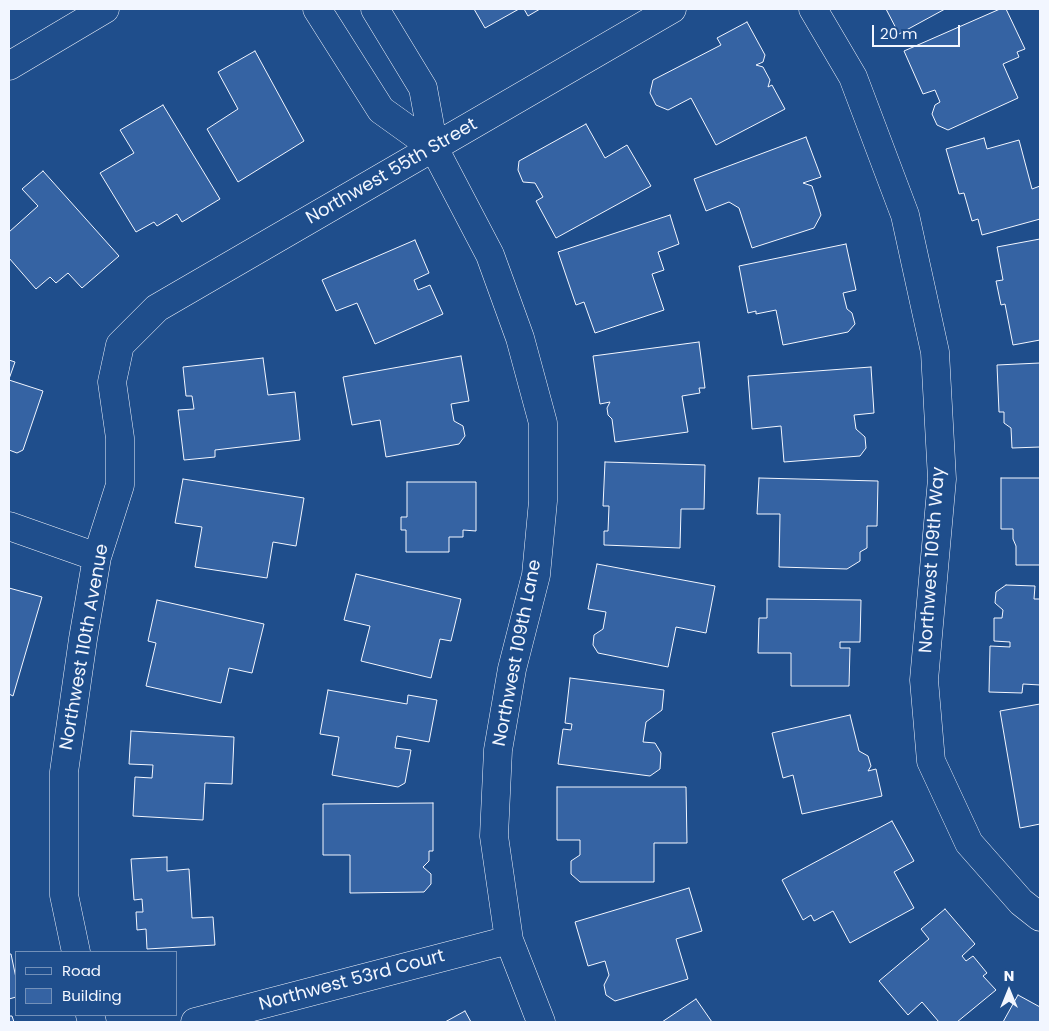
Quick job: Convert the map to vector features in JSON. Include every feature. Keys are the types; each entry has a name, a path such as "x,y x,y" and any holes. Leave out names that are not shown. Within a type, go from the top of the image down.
{"street":[{"path":"9,66 105,9"},
{"name":"Northwest 109th Lane","path":"317,9 381,110 434,148"},
{"name":"Northwest 109th Lane","path":"375,9 423,88 434,148 490,255 520,338 542,423 542,501 536,575 512,668 498,750 494,836 508,940 541,1022"},
{"name":"Northwest 55th Street","path":"120,345 157,308 672,9"},
{"name":"Northwest 109th Way","path":"813,9 853,77 905,215 935,352 942,479 924,680 931,761 968,843 1021,902 1040,917"},
{"name":"Northwest 110th Avenue","path":"76,951 64,895 64,772 82,639 97,557 120,485 120,438 112,382 120,345"},
{"path":"9,526 97,557"},
{"name":"Northwest 53rd Court","path":"195,1022 508,940"}],"building":[{"path":"474,9 519,9 485,28"},
{"path":"524,9 540,9 528,16"},
{"path":"886,9 945,9 899,34"},
{"path":"1000,9 1006,9 1025,49 1017,52 1019,57 1003,64 1018,98 948,130 937,125 932,114 935,105 940,102 935,90 923,94 904,51"},
{"path":"747,22 765,55 763,62 756,65 763,67 770,80 768,87 772,85 785,109 716,145 691,98 668,110 656,105 650,93 653,80 721,45 717,38"},
{"path":"255,51 304,141 238,182 207,129 238,109 218,72"},
{"path":"163,105 220,199 182,222 177,214 157,226 154,222 136,232 100,173 134,153 120,130"},
{"path":"586,124 605,158 627,145 651,186 556,238 536,201 543,197 535,183 523,182 518,170 519,161"},
{"path":"806,137 821,177 803,183 812,186 821,215 814,228 752,248 739,208 729,202 706,211 694,179"},
{"path":"984,138 987,149 1019,140 1032,189 1040,186 1040,219 982,235 978,219 972,221 964,193 959,194 946,149"},
{"path":"43,171 119,256 82,288 68,273 56,283 50,277 36,289 9,258 9,232 38,206 22,189"},
{"path":"670,215 679,244 658,252 664,270 652,274 664,310 595,333 584,302 576,305 558,252"},
{"path":"1040,239 1040,340 1013,345 1005,304 1001,305 996,281 1003,280 997,247"},
{"path":"415,240 429,273 414,280 418,290 430,285 443,314 375,344 357,303 336,311 322,280"},
{"path":"846,244 856,290 843,293 847,309 852,313 855,324 848,332 783,345 776,310 756,314 756,311 748,313 739,266"},
{"path":"699,342 705,388 699,388 700,393 682,396 688,432 615,442 612,419 608,415 607,408 610,402 600,404 593,356"},
{"path":"461,356 469,401 451,404 454,421 463,426 465,436 459,444 386,457 380,420 352,425 343,377"},
{"path":"263,358 268,395 295,392 300,440 215,450 215,457 184,460 178,410 194,409 192,396 186,396 183,367"},
{"path":"9,360 15,362 9,379"},
{"path":"1040,363 1040,447 1012,448 1011,428 1004,423 1004,412 999,412 997,365"},
{"path":"871,367 874,413 854,415 856,429 865,437 866,448 860,456 784,462 781,426 752,429 748,376"},
{"path":"9,380 43,391 23,450 17,453 9,450"},
{"path":"605,462 705,465 704,509 681,509 680,548 604,545 604,531 608,531 609,506 603,506"},
{"path":"759,478 878,481 877,526 867,526 867,548 860,552 860,561 847,569 779,567 780,514 757,514"},
{"path":"1001,478 1040,478 1040,565 1016,565 1016,546 1013,539 1013,529 1001,529"},
{"path":"183,479 304,498 296,546 273,542 267,578 195,567 202,527 175,523"},
{"path":"407,482 476,482 476,531 463,530 463,537 449,537 449,552 406,552 406,530 401,530 401,517 407,517"},
{"path":"597,564 715,586 706,633 676,627 668,667 598,653 593,645 594,635 603,629 606,612 588,609"},
{"path":"356,574 461,599 451,641 440,639 431,678 361,661 370,626 344,620"},
{"path":"1006,585 1035,586 1034,599 1040,599 1040,685 1023,684 1022,693 989,692 990,646 1010,647 1010,642 994,641 994,618 1002,618 1003,610 995,603 996,592"},
{"path":"9,588 42,597 13,696 9,694"},
{"path":"767,599 861,600 860,642 840,642 840,648 850,648 849,686 791,686 791,653 758,653 759,618 767,618"},
{"path":"157,600 264,624 252,673 229,668 221,703 146,686 156,643 148,641"},
{"path":"570,678 664,690 662,710 646,722 643,742 655,743 661,753 660,769 650,776 558,764 563,729 571,730 572,724 565,723"},
{"path":"328,690 407,704 408,695 437,700 429,742 397,736 395,748 411,750 405,783 398,787 332,775 339,737 320,734"},
{"path":"1040,704 1040,824 1020,828 1000,711"},
{"path":"850,715 859,751 868,756 871,766 868,771 876,769 882,796 802,814 793,775 783,778 772,733"},
{"path":"131,731 234,737 232,784 205,783 203,820 133,816 135,777 152,778 153,765 129,764"},
{"path":"557,787 686,787 687,843 654,843 654,882 580,882 571,874 571,861 580,855 580,840 557,840"},
{"path":"433,803 433,851 429,851 429,861 423,867 431,874 431,884 424,892 350,893 350,855 323,855 323,804"},
{"path":"892,821 914,861 894,872 914,908 850,943 833,911 814,921 811,915 803,920 782,880"},
{"path":"167,857 167,871 189,869 192,918 213,917 215,945 147,949 146,929 137,930 136,912 143,912 142,899 134,900 131,859"},
{"path":"689,888 702,931 676,939 688,979 615,1001 606,995 604,985 609,975 605,961 588,966 575,922"},
{"path":"945,909 975,944 962,956 966,961 973,956 987,973 983,976 996,990 957,1022 939,1022 922,1002 908,1015 879,981 929,939 921,929"},
{"path":"9,954 11,954 15,973 15,997 9,999"},
{"path":"1018,995 1040,1007 1040,1022 1003,1022"},
{"path":"696,999 712,1022 662,1022"},
{"path":"465,1011 471,1022 445,1022"},
{"path":"9,1016 12,1016 14,1022 9,1022"}]}
